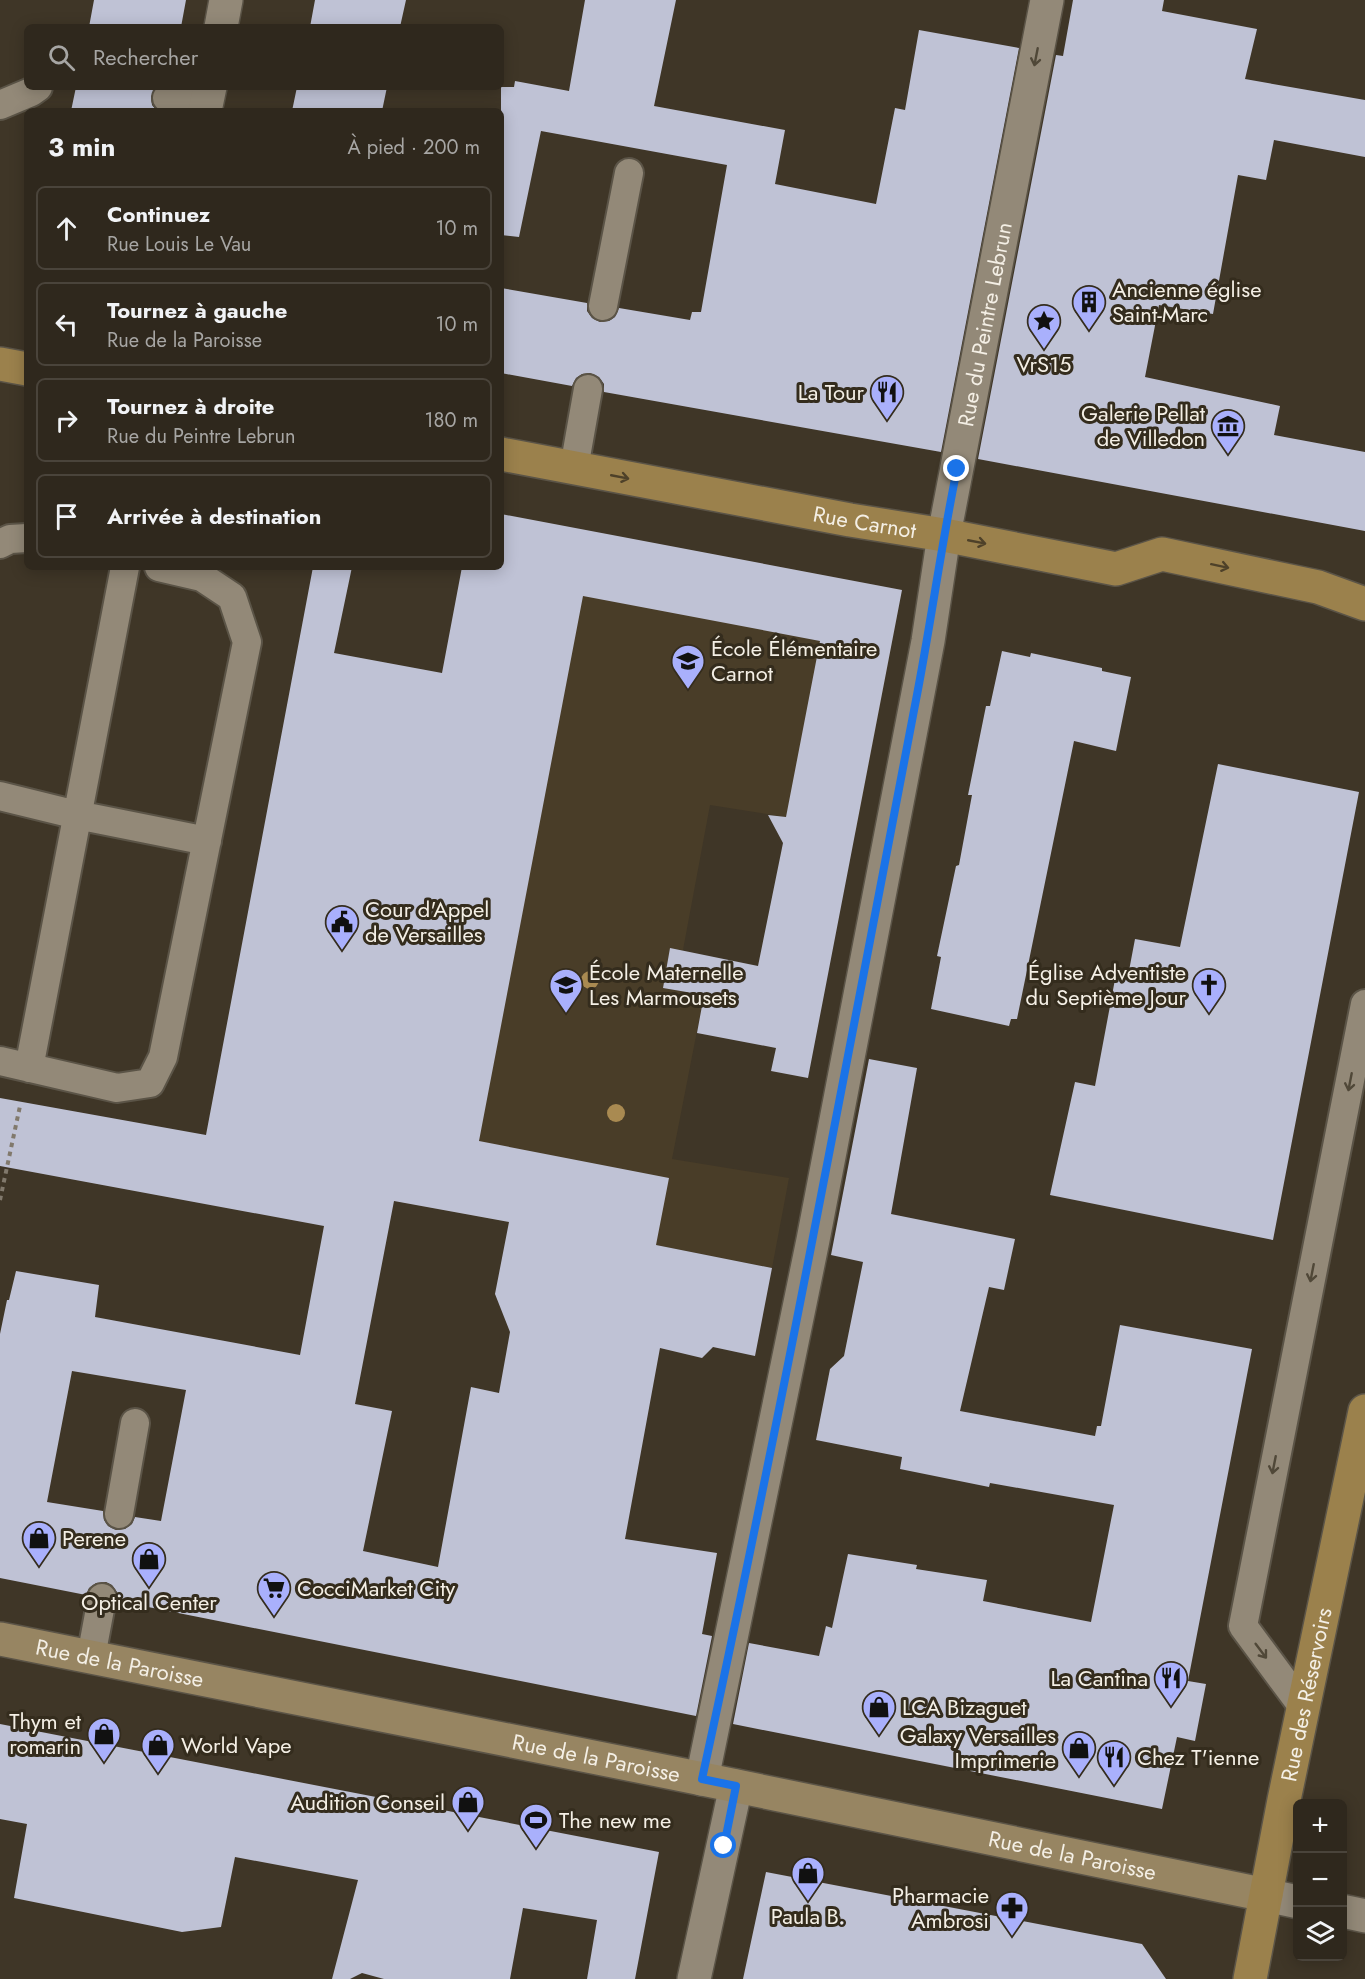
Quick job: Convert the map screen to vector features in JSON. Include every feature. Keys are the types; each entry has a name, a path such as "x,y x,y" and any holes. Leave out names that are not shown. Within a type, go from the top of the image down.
{"main road":[{"path":"0,364 24,368"},
{"name":"Rue Carnot","path":"504,455 1116,569 1162,554 1318,588 1365,604"},
{"path":"1318,588 1365,587"},
{"name":"Rue des Réservoirs","path":"1250,1979 1303,1707 1365,1411"}],"street":[{"path":"222,24 226,0"},
{"name":"Rue du Peintre Lebrun","path":"702,1779 813,1240 928,641 944,536 1047,0"},
{"name":"Rue de la Paroisse","path":"0,1639 702,1779 1293,1901"},
{"path":"694,1979 736,1786"},
{"path":"1347,1912 1365,1916"}],"lane":[{"path":"0,105 34,90"},
{"path":"167,98 207,100"},
{"path":"603,306 628,172"},
{"path":"574,468 588,389"},
{"path":"0,544 10,539 24,538"},
{"path":"28,1068 124,570"},
{"path":"0,1061 117,1088 150,1083 163,1057 247,642 232,597 202,577 172,570"},
{"path":"0,796 207,841"},
{"path":"1303,1707 1243,1626 1365,1004"},
{"path":"119,1514 135,1423"},
{"path":"91,1657 102,1598"}],"path":[{"path":"0,1200 28,1068"}],"shaded area":[{"path":"526,519 902,590 856,832 786,817 710,805 683,950 670,949 663,988 704,995 672,1159 789,1178 772,1268 656,1245 655,1249 395,1201"}],"building":[{"path":"94,0 186,0 182,24 90,24"},
{"path":"315,0 406,0 401,24 311,24"},
{"path":"585,0 676,0 654,106 785,130 775,184 876,204 895,108 905,110 919,30 1019,48 941,452 604,392 604,384 599,377 590,373 576,378 572,386 504,374 504,289 587,303 587,311 592,318 600,322 609,321 615,317 619,308 690,320 692,312 701,312 727,165 541,131 519,237 504,235 504,108 501,108 501,90 504,90 504,87 514,87 515,81 569,91"},
{"path":"1073,0 1164,0 1162,11 1257,29 1245,79 1365,100 1365,157 1274,140 1266,180 1238,175 1213,314 1159,305 1145,377 1280,406 1274,435 1365,452 1365,531 978,459 1056,55 1063,56"},
{"path":"75,90 154,90 151,97 154,108 72,108"},
{"path":"296,90 386,90 383,108 293,108"},
{"path":"504,515 902,590 808,1078 771,1071 776,1048 697,1033 704,995 663,988 670,948 758,966 783,843 768,815 786,817 820,641 583,596 479,1141 669,1178 656,1245 772,1268 755,1356 713,1347 702,1358 660,1348 625,1539 717,1553 702,1634 712,1636 696,1716 118,1601 117,1592 112,1585 106,1582 96,1583 89,1588 86,1595 0,1578 0,1334 16,1271 99,1285 95,1317 300,1355 324,1226 0,1166 0,1098 206,1135 312,570 351,570 334,653 442,673 461,570 504,570","holes":["394,1201 509,1222 495,1294 510,1332 499,1393 471,1387 438,1567 363,1551 392,1411 355,1404","72,1371 186,1390 161,1521 135,1517 132,1524 125,1529 116,1530 108,1526 104,1520 103,1511 47,1502"]},
{"path":"1002,651 1030,657 1031,653 1102,668 1102,671 1131,677 1116,751 1074,741 1017,1019 1011,1019 1009,1026 931,1009 941,957 937,956 956,866 959,865 972,795 968,795 986,706 990,706"},
{"path":"1218,764 1359,792 1273,1240 1050,1195 1075,1082 1095,1086 1116,974 1128,976 1135,939 1180,947"},
{"path":"869,1059 917,1068 891,1214 1015,1239 1004,1290 989,1287 960,1411 1095,1436 1097,1426 1101,1426 1120,1325 1252,1349 1188,1681 1206,1684 1195,1741 1177,1737 1162,1809 733,1724 749,1643 819,1656 826,1626 832,1628 848,1554 917,1565 916,1569 987,1580 983,1601 1091,1622 1114,1505 990,1483 989,1487 900,1469 902,1457 816,1440 830,1369 844,1356 863,1262 831,1255"},
{"path":"0,1724 659,1852 635,1979 587,1979 597,1920 523,1908 510,1979 384,1979 362,1973 350,1979 332,1979 358,1880 235,1857 221,1927 182,1932 14,1898 27,1824 0,1819"},
{"path":"766,1872 1142,1944 1166,1979 743,1979"}],"place":[{"name":"Ancienne église Saint-Marc","path":"1089,331"},
{"name":"VrS15","path":"1044,350"},
{"name":"La Tour","path":"887,421"},
{"name":"Galerie Pellat de Villedon","path":"1228,455"},
{"name":"École Élémentaire Carnot","path":"688,690"},
{"name":"Cour d'Appel de Versailles","path":"342,951"},
{"name":"École Maternelle Les Marmousets","path":"566,1014"},
{"name":"Église Adventiste du Septième Jour","path":"1209,1014"},
{"name":"Perene","path":"39,1567"},
{"name":"Optical Center","path":"149,1588"},
{"name":"CocciMarket City","path":"274,1617"},
{"name":"La Cantina","path":"1171,1707"},
{"name":"LCA Bizaguet","path":"879,1736"},
{"name":"Thym et romarin","path":"104,1763"},
{"name":"World Vape","path":"158,1774"},
{"name":"Galaxy Versailles Imprimerie","path":"1079,1777"},
{"name":"Chez T'ienne","path":"1114,1786"},
{"name":"Audition Conseil","path":"468,1831"},
{"name":"The new me","path":"536,1849"},
{"name":"Paula B.","path":"808,1902"},
{"name":"Pharmacie Ambrosi","path":"1012,1937"}],"route":[{"path":"724,1846 736,1786 702,1779 813,1240 928,641 957,469"}]}
